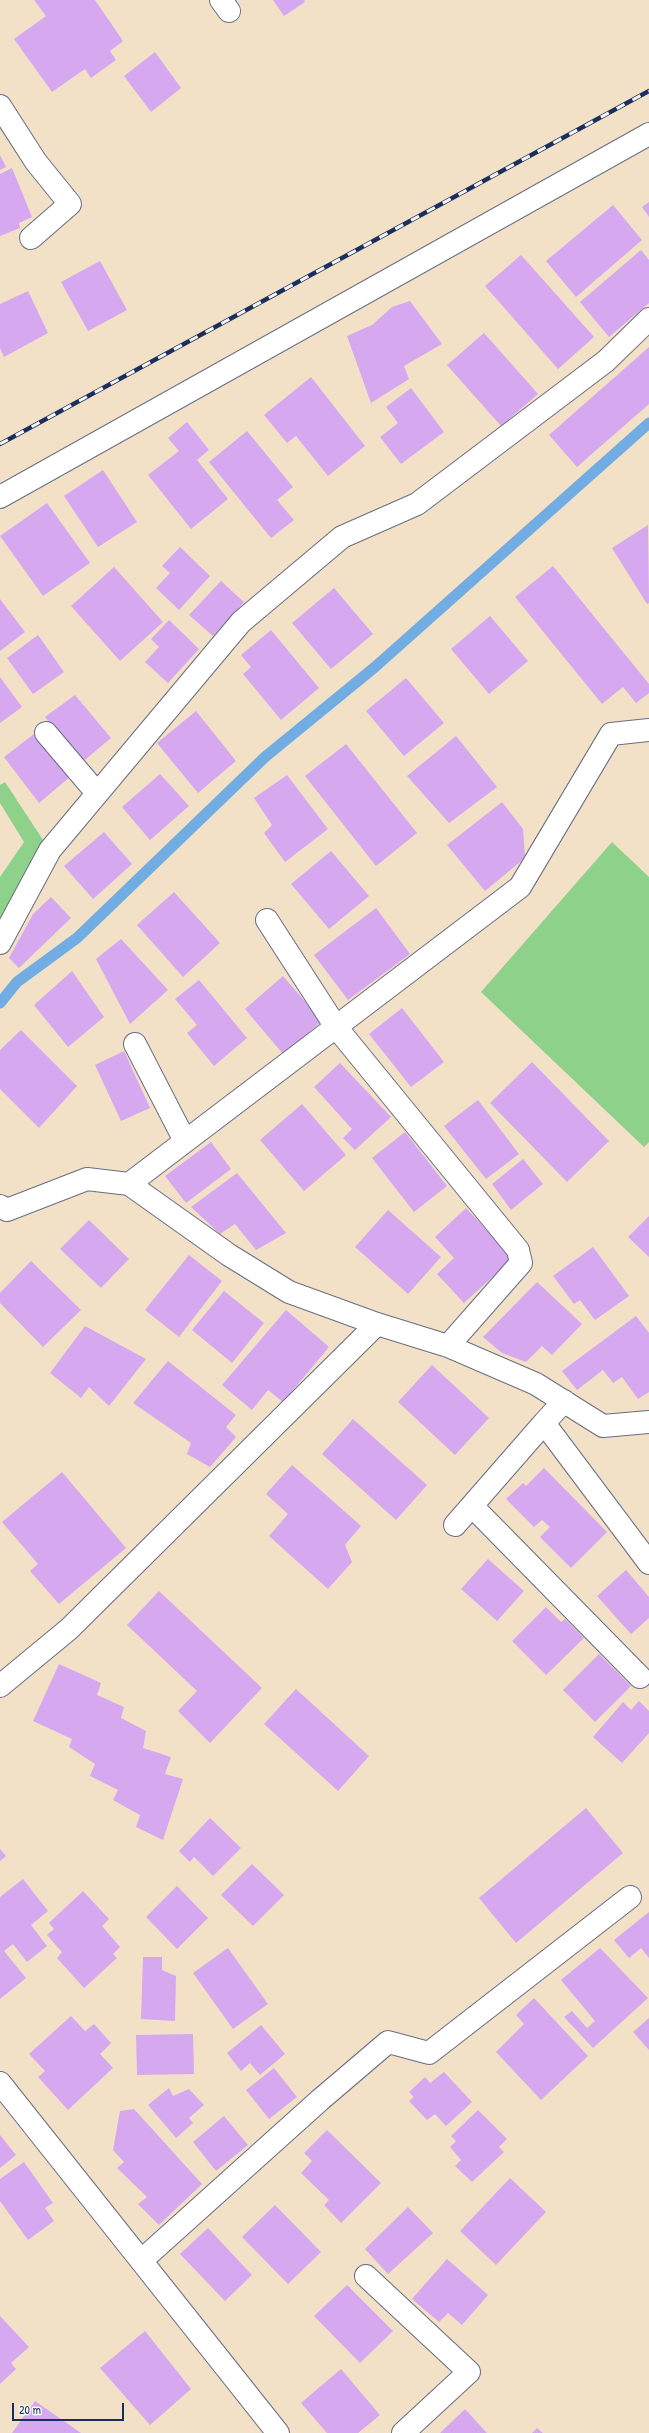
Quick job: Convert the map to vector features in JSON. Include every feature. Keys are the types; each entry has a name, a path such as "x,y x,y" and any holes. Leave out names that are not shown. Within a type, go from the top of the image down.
{"street":[{"path":"0,106 36,162 70,204 30,238"},
{"path":"0,497 649,134"},
{"path":"0,943 50,850 96,792 241,622 342,536 417,504 606,361 649,319"},
{"path":"129,1184 520,887 611,734 649,730"},
{"path":"46,733 96,792"},
{"path":"267,920 336,1027 518,1250 521,1263 448,1346"},
{"path":"135,1044 185,1141"},
{"path":"0,1206 7,1210 87,1179 129,1184 229,1255 289,1292 377,1324 448,1346 536,1384 603,1426 649,1422"},
{"path":"0,1686 69,1629 377,1324"},
{"path":"455,1525 564,1401"},
{"path":"544,1423 649,1563"},
{"path":"472,1506 640,1677"},
{"path":"142,2260 314,2105 388,2042 429,2053 630,1897"},
{"path":"0,2083 278,2433"},
{"path":"366,2276 469,2372 403,2433"}],"green space":[{"path":"5,782 45,843 0,930 0,877 24,842 0,803 0,785"},
{"path":"612,842 649,877 649,1142 644,1147 481,992"}],"building":[{"path":"34,0 95,0 123,41 110,51 116,60 91,78 85,69 52,92 14,39 46,16"},
{"path":"273,0 304,0 305,2 284,16"},
{"path":"155,52 181,88 151,112 124,76"},
{"path":"0,155 6,167 0,170"},
{"path":"12,168 32,217 19,223 20,228 0,236 0,174"},
{"path":"649,202 649,217 642,207"},
{"path":"613,205 642,240 576,297 546,261"},
{"path":"641,250 649,260 649,303 609,337 580,302"},
{"path":"521,255 594,337 558,369 485,286"},
{"path":"100,261 127,310 88,331 61,282"},
{"path":"28,291 48,333 4,357 0,348 0,304"},
{"path":"410,301 442,344 404,366 409,379 371,403 347,336 372,325 392,307"},
{"path":"484,333 538,394 501,426 447,365"},
{"path":"649,347 649,404 577,467 549,435"},
{"path":"311,377 365,446 328,476 296,436 287,443 264,415"},
{"path":"411,388 444,432 401,464 380,437 398,423 386,407"},
{"path":"187,422 209,450 197,460 228,499 191,529 148,475 179,451 168,438"},
{"path":"247,431 293,487 277,500 294,520 271,538 209,462"},
{"path":"103,470 137,522 98,547 64,496"},
{"path":"47,503 90,563 43,596 0,536"},
{"path":"648,525 649,603 647,604 612,548"},
{"path":"180,547 210,576 179,610 156,588 170,573 162,566"},
{"path":"553,566 649,684 649,693 636,703 623,687 602,704 515,597"},
{"path":"114,567 163,622 120,661 71,606"},
{"path":"221,581 244,602 213,636 189,615"},
{"path":"334,588 373,634 331,669 292,623"},
{"path":"0,599 25,632 0,651"},
{"path":"490,616 528,661 489,694 451,649"},
{"path":"169,620 199,649 168,683 145,662 159,647 151,639"},
{"path":"271,630 319,688 281,720 243,674 251,667 241,655"},
{"path":"38,635 64,672 33,694 7,658"},
{"path":"0,677 22,707 0,723"},
{"path":"406,678 444,723 404,756 366,711"},
{"path":"75,695 111,738 80,764 45,717"},
{"path":"196,711 236,761 198,793 157,743"},
{"path":"34,734 70,777 39,803 4,757"},
{"path":"456,736 497,787 449,823 407,776"},
{"path":"346,744 417,833 376,866 305,776"},
{"path":"160,774 189,806 150,840 122,807"},
{"path":"287,775 328,829 285,862 264,833 272,825 254,798"},
{"path":"502,802 523,829 525,858 485,891 447,845"},
{"path":"104,832 132,864 93,899 64,866"},
{"path":"331,851 369,896 329,929 291,884"},
{"path":"174,892 220,943 183,977 137,925"},
{"path":"51,897 71,918 19,968 9,958 33,914"},
{"path":"376,908 410,954 348,1000 314,955"},
{"path":"121,939 168,990 130,1024 96,959"},
{"path":"72,971 104,1017 68,1047 34,1005"},
{"path":"283,976 322,1021 283,1054 245,1009"},
{"path":"199,980 247,1038 214,1066 187,1033 197,1025 175,999"},
{"path":"402,1008 444,1062 411,1087 369,1034"},
{"path":"21,1030 77,1086 39,1128 0,1089 0,1050"},
{"path":"124,1051 150,1108 121,1121 95,1065"},
{"path":"532,1062 609,1141 567,1182 490,1103"},
{"path":"340,1063 391,1117 355,1150 343,1138 352,1129 314,1087"},
{"path":"478,1100 519,1154 486,1179 444,1126"},
{"path":"302,1104 346,1155 304,1191 260,1140"},
{"path":"405,1132 447,1186 414,1212 372,1158"},
{"path":"211,1142 231,1169 186,1203 165,1176"},
{"path":"523,1159 543,1184 511,1210 492,1184"},
{"path":"237,1173 286,1233 256,1250 235,1224 220,1234 191,1207"},
{"path":"466,1208 513,1258 464,1303 437,1274 454,1258 435,1237"},
{"path":"388,1210 441,1257 408,1294 355,1247"},
{"path":"649,1216 649,1257 628,1237"},
{"path":"89,1220 129,1259 101,1288 60,1249"},
{"path":"593,1247 629,1296 595,1320 580,1300 574,1304 553,1276"},
{"path":"189,1255 222,1281 179,1337 145,1310"},
{"path":"31,1261 81,1310 43,1347 0,1303 0,1293"},
{"path":"537,1282 582,1324 552,1355 542,1346 526,1362 502,1353 483,1337"},
{"path":"224,1291 264,1323 232,1363 192,1330"},
{"path":"286,1310 329,1347 283,1402 268,1390 252,1410 222,1385"},
{"path":"636,1316 649,1333 649,1392 638,1399 622,1377 613,1383 603,1370 577,1390 562,1371"},
{"path":"85,1326 146,1359 109,1406 89,1387 81,1398 50,1373"},
{"path":"168,1361 236,1415 226,1427 236,1437 210,1467 187,1454 191,1443 133,1403"},
{"path":"432,1365 489,1418 455,1455 398,1402"},
{"path":"353,1419 427,1485 396,1520 322,1454"},
{"path":"292,1465 361,1526 345,1545 352,1562 328,1589 269,1536 288,1514 266,1494"},
{"path":"544,1468 607,1532 571,1568 540,1537 550,1527 542,1520 534,1527 506,1499 523,1483 526,1486"},
{"path":"62,1472 126,1548 59,1604 30,1571 38,1564 2,1522"},
{"path":"488,1559 524,1591 497,1621 461,1589"},
{"path":"626,1570 649,1597 649,1618 631,1634 597,1596"},
{"path":"159,1591 262,1688 210,1743 178,1711 197,1691 127,1625"},
{"path":"546,1607 561,1622 565,1619 584,1638 546,1675 512,1641"},
{"path":"599,1654 631,1686 595,1722 563,1690"},
{"path":"59,1664 101,1683 97,1695 124,1707 121,1718 146,1731 143,1748 171,1757 165,1774 183,1779 163,1840 136,1827 140,1815 113,1800 118,1790 90,1776 95,1764 69,1747 72,1739 33,1721"},
{"path":"296,1689 369,1756 338,1791 264,1724"},
{"path":"639,1701 649,1711 649,1733 622,1763 593,1737 623,1702 631,1710"},
{"path":"586,1808 623,1853 516,1943 479,1898"},
{"path":"210,1818 241,1848 213,1876 194,1857 190,1862 179,1851"},
{"path":"0,1849 6,1856 0,1861"},
{"path":"252,1864 284,1895 253,1926 221,1895"},
{"path":"23,1879 48,1911 31,1925 47,1946 27,1962 13,1944 4,1951 26,1978 0,1999 0,1897"},
{"path":"177,1886 208,1918 177,1949 146,1917"},
{"path":"83,1891 109,1919 102,1926 120,1947 113,1954 117,1958 84,1988 57,1958 62,1952 47,1935 54,1929 49,1923"},
{"path":"649,1912 649,1958 641,1948 629,1958 614,1940"},
{"path":"228,1948 268,2004 233,2029 193,1973"},
{"path":"600,1948 648,1998 593,2048 564,2017 572,2011 587,2028 595,2021 561,1980"},
{"path":"143,1957 162,1957 162,1970 176,1976 175,2021 141,2019"},
{"path":"534,1998 588,2056 541,2100 496,2052 524,2024 516,2015"},
{"path":"71,2016 85,2031 94,2024 111,2043 100,2054 113,2068 68,2110 38,2077 45,2071 29,2054"},
{"path":"649,2018 649,2050 633,2032"},
{"path":"261,2025 285,2054 260,2075 250,2063 241,2071 227,2053"},
{"path":"193,2034 194,2074 137,2075 136,2035"},
{"path":"274,2068 297,2097 269,2119 246,2090"},
{"path":"444,2072 472,2102 446,2126 435,2114 427,2120 409,2101 414,2097 409,2092 425,2077 430,2083"},
{"path":"169,2088 173,2096 189,2089 204,2105 189,2118 193,2123 176,2138 148,2105"},
{"path":"134,2109 202,2184 159,2225 138,2204 147,2197 117,2168 124,2162 113,2150 120,2111"},
{"path":"478,2110 507,2139 499,2147 504,2152 472,2182 455,2166 461,2160 450,2147 456,2141 451,2136"},
{"path":"224,2116 248,2145 216,2171 193,2142"},
{"path":"327,2130 381,2183 341,2223 324,2205 329,2200 301,2173 312,2161 304,2153"},
{"path":"0,2135 16,2155 0,2168"},
{"path":"24,2162 53,2203 45,2208 54,2221 28,2240 0,2201 0,2179"},
{"path":"510,2178 546,2212 496,2265 460,2231"},
{"path":"275,2205 321,2252 288,2284 242,2237"},
{"path":"408,2207 433,2233 388,2274 365,2249"},
{"path":"208,2228 252,2275 225,2301 180,2254"},
{"path":"447,2259 488,2295 462,2325 448,2313 439,2322 412,2299"},
{"path":"347,2285 393,2331 360,2363 314,2316"},
{"path":"0,2316 29,2347 11,2363 16,2369 0,2384"},
{"path":"145,2331 191,2389 150,2425 100,2368"},
{"path":"341,2369 380,2415 358,2433 327,2433 301,2403"},
{"path":"35,2401 81,2433 12,2433"},
{"path":"465,2409 487,2433 440,2433"},
{"path":"537,2428 543,2433 532,2433"}],"waterway":[{"path":"0,1003 17,982 77,938 265,757 375,667 649,423"}],"railway":[{"path":"0,444 649,91"}]}
